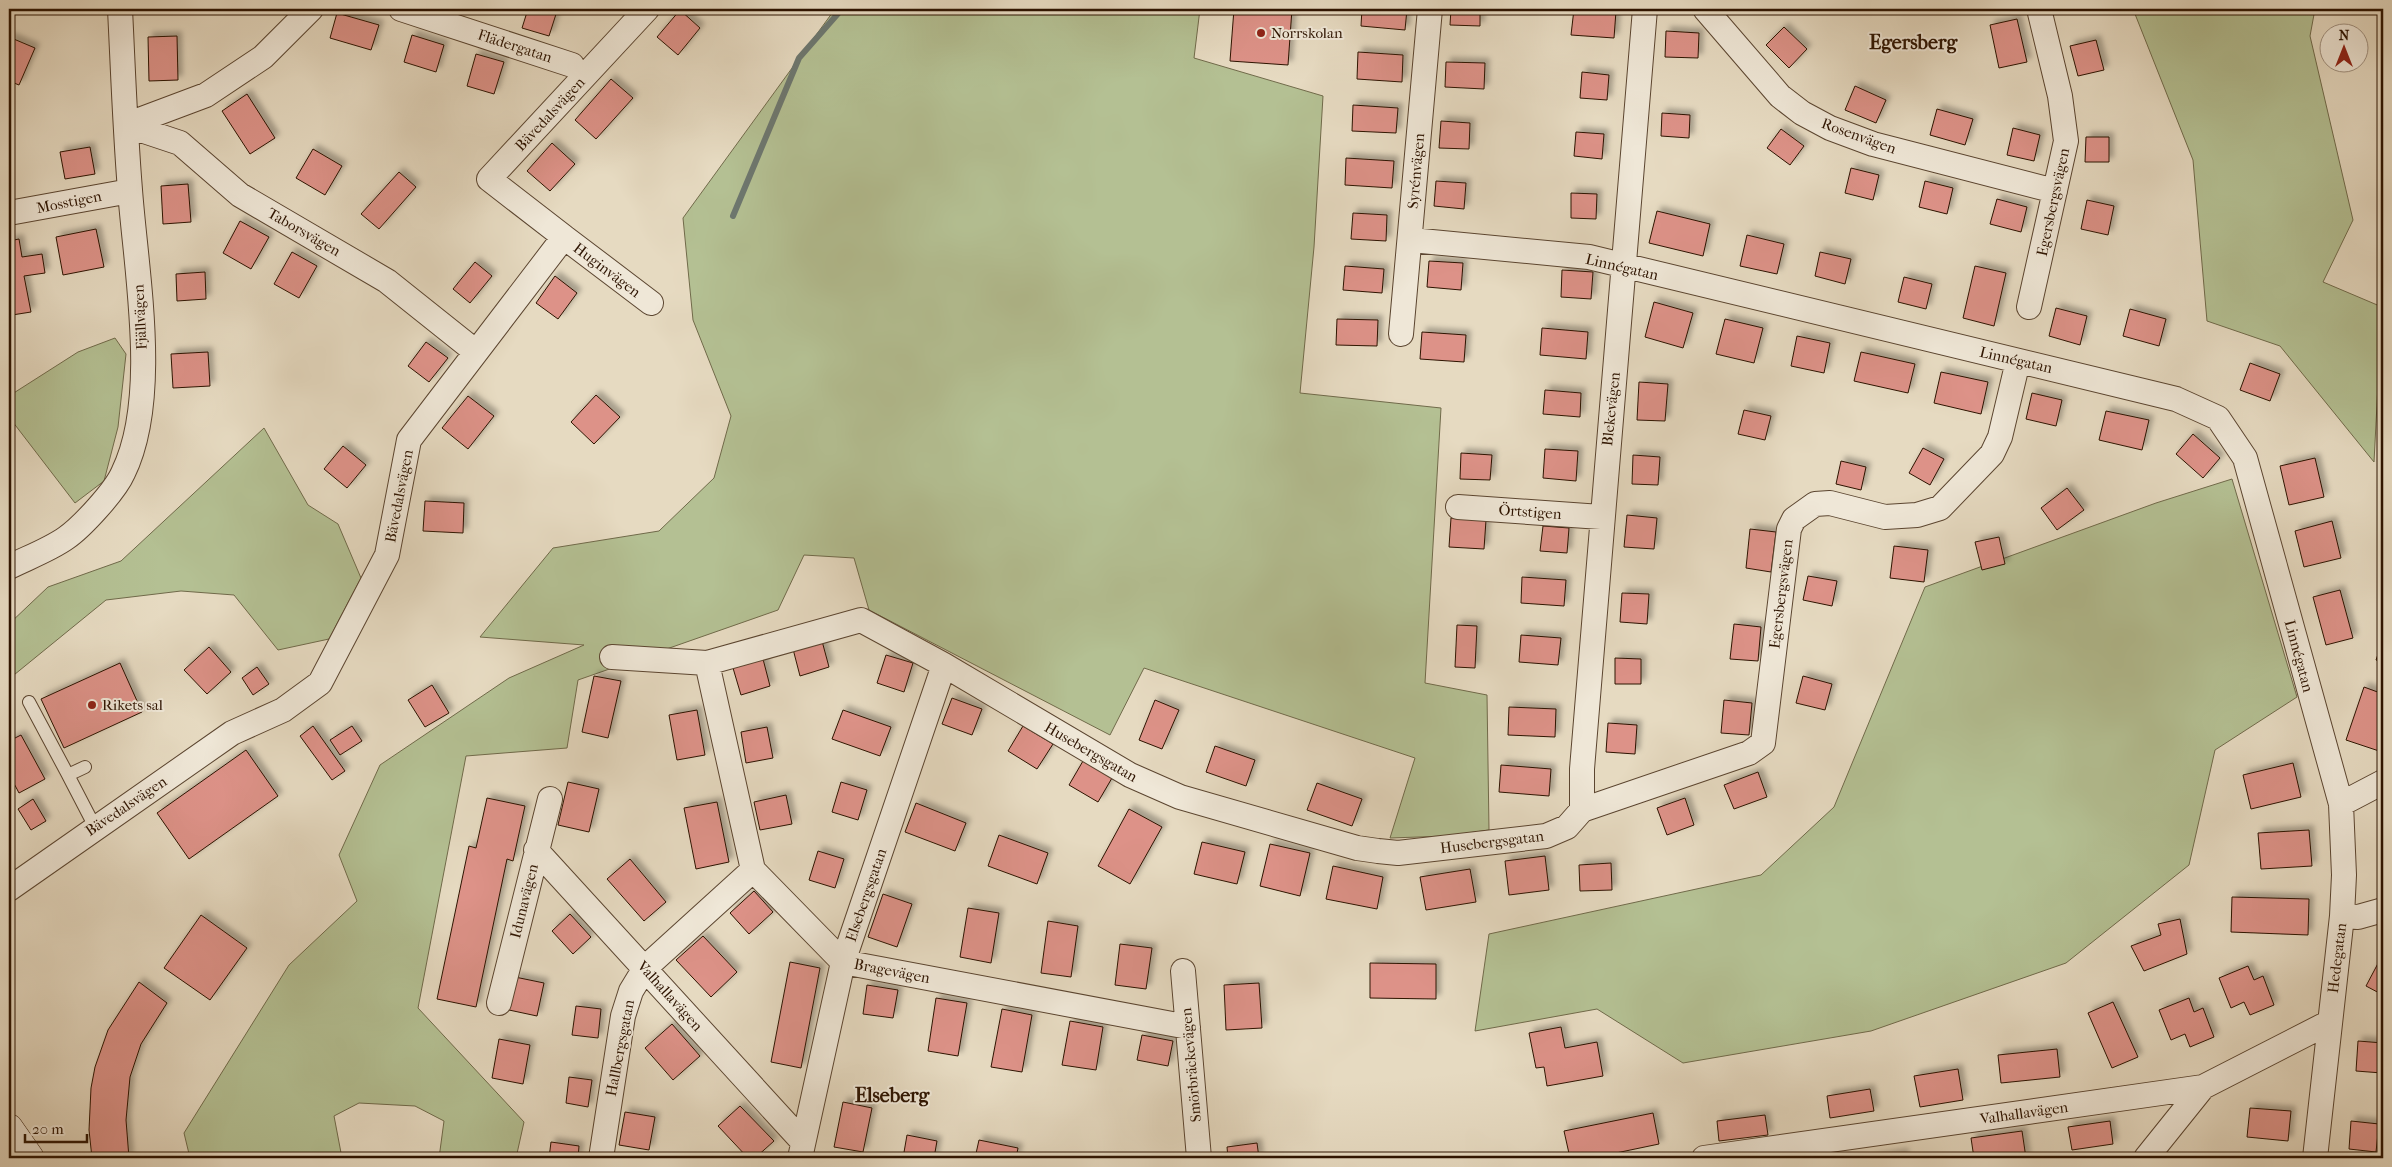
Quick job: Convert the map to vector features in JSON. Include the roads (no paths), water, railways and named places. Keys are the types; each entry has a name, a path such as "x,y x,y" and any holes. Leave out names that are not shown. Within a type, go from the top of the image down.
{"street":[{"name":"Fjällvägen","path":"9,567 67,538 99,507 123,474 134,439 142,400 142,327 130,191 120,9"},
{"path":"126,126 206,95 263,57 311,9"},
{"name":"Flädergatan","path":"401,9 572,65"},
{"name":"Bävedalsvägen","path":"9,889 95,827 232,733 283,710 320,683 387,556 409,440 564,237 489,179 647,9"},
{"name":"Syrénvägen","path":"1401,334 1411,240 1430,9"},
{"name":"Blekevägen","path":"1582,810 1582,769 1601,517 1625,268 1645,9"},
{"name":"Rosenvägen","path":"1705,9 1780,96 1802,113 1830,128 1873,144 2055,191"},
{"name":"Egersbergsvägen","path":"2029,307 2066,141 2060,96 2038,9"},
{"name":"Taborsvägen","path":"126,126 180,143 240,195 388,281 476,352"},
{"name":"Mosstigen","path":"9,213 130,191"},
{"name":"Huginvägen","path":"564,237 651,304"},
{"name":"Linnégatan","path":"1411,240 1589,258 2176,399 2218,418 2245,458 2341,804"},
{"name":"Egersbergsvägen","path":"1582,810 1750,753 1763,743 1789,529 1794,519 1815,504 1830,503 1885,517 1917,515 1940,508 1992,454 2000,437 2018,361"},
{"name":"Örtstigen","path":"1458,507 1601,517"},
{"name":"Husebergsgatan","path":"612,657 707,663 861,620 944,665 1106,762 1154,788 1197,803 1357,848 1398,853 1546,836 1567,827 1582,810"},
{"path":"707,663 753,870"},
{"name":"Elsebergsgatan","path":"802,1150 843,962 944,665"},
{"path":"2341,804 2383,782"},
{"name":"Idunavägen","path":"499,1003 550,799"},
{"name":"Hedegatan","path":"2314,1158 2342,916 2344,875 2341,804"},
{"name":"Valhallavägen","path":"536,850 645,968 802,1150"},
{"name":"Bragevägen","path":"753,870 843,962 1188,1027"},
{"name":"Hallbergsgatan","path":"601,1158 623,1016 631,991 645,968 753,870"},
{"path":"2342,916 2358,917 2383,910"},
{"name":"Smörbräckevägen","path":"1183,971 1199,1158"},
{"name":"Valhallavägen","path":"1704,1158 1841,1149 2203,1087 2330,1022"},
{"path":"2146,1158 2203,1087"},
{"path":"9,1128 30,1158"}],"lane":[{"path":"29,702 95,827"},
{"path":"68,775 86,767"}],"waterway":[{"path":"733,216 799,58 842,9"}],"place":[{"name":"Norrskolan","path":"1261,33"},
{"name":"Rikets sal","path":"92,705"}],"district":[{"name":"Egersberg","path":"1913,42"},
{"name":"Elseberg","path":"892,1095"}]}
